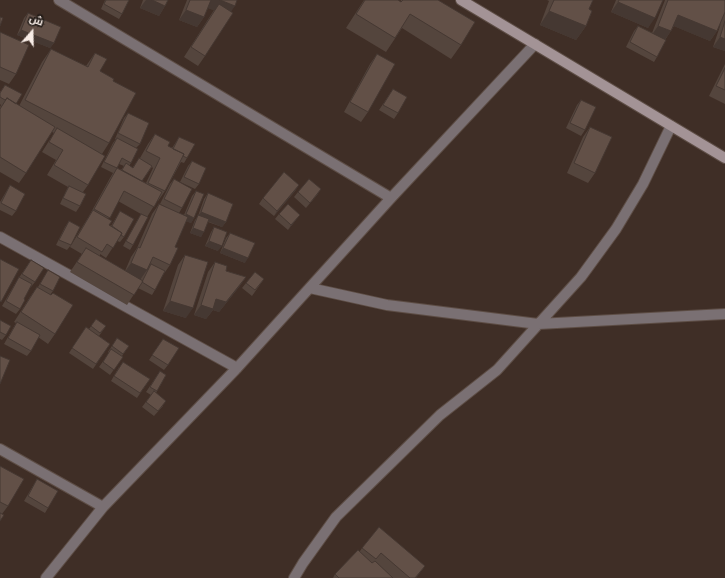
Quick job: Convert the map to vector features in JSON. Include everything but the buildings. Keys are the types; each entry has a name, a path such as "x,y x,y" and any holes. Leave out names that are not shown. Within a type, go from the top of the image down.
{"street":[{"path":"60,0 391,198"},
{"path":"461,0 725,158"},
{"path":"46,578 103,507 237,368 391,198 535,44"},
{"path":"294,578 336,517 440,415 497,370 581,277 616,229 644,184 671,126"},
{"path":"0,238 237,368"},
{"path":"310,288 387,305 538,324 725,314"},
{"path":"0,449 103,507"}]}
